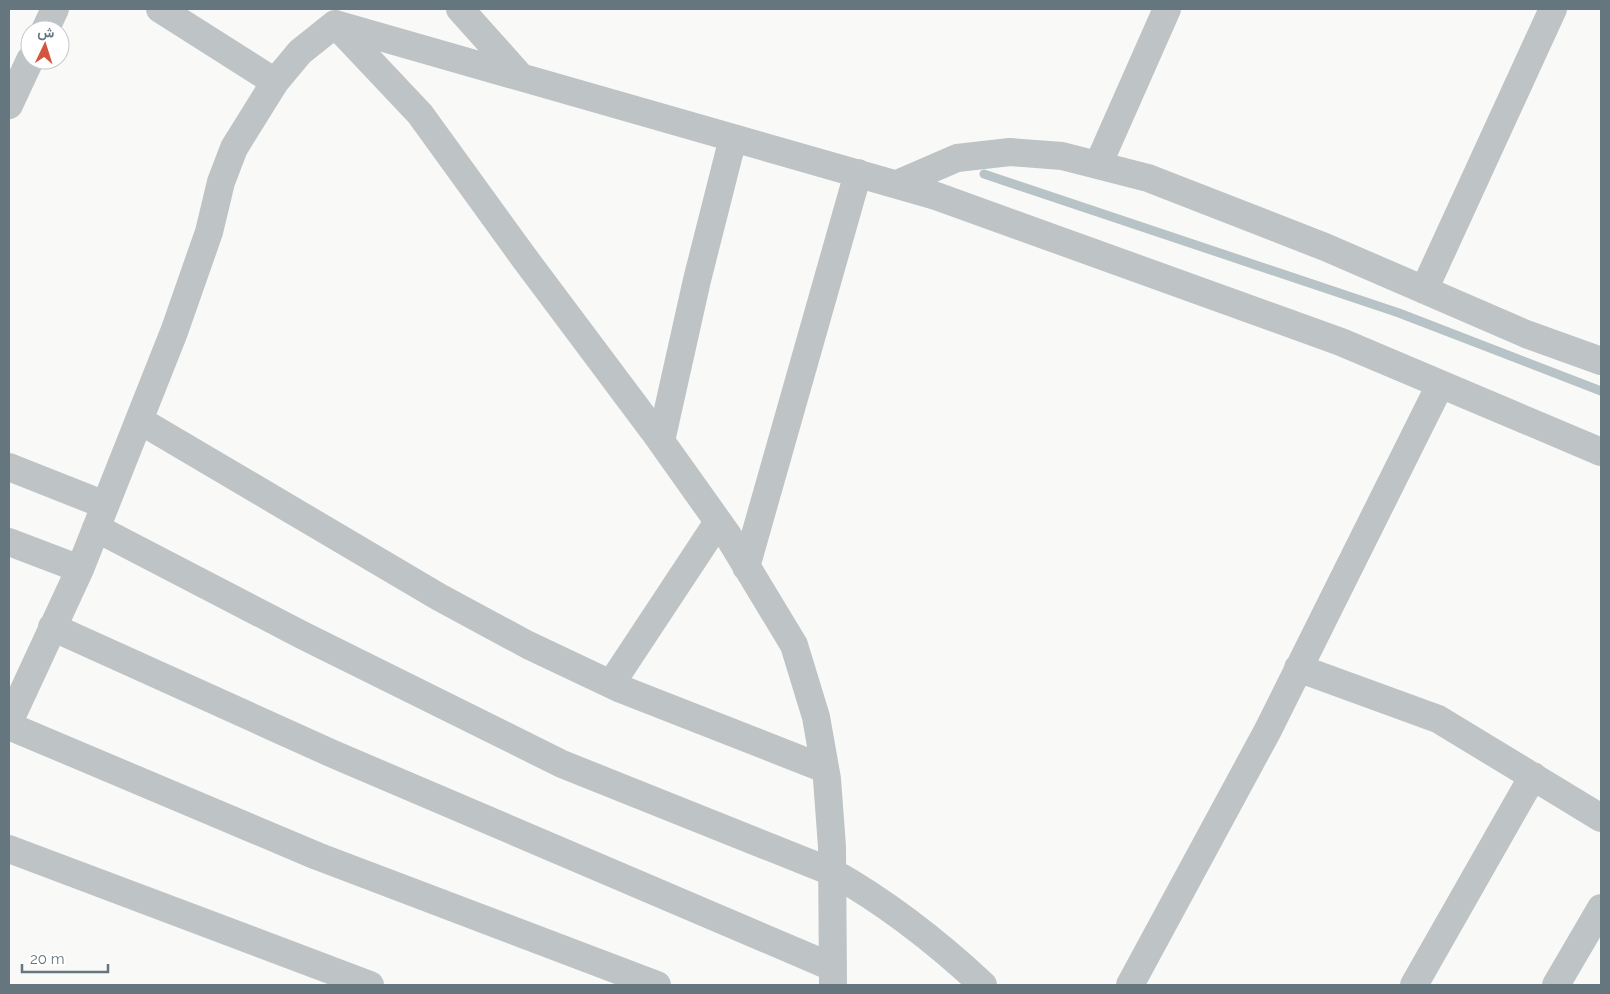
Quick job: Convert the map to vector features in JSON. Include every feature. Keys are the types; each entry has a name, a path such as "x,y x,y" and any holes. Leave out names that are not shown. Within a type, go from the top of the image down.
{"street":[{"path":"160,9 275,82"},
{"path":"460,9 520,76"},
{"path":"1098,166 1167,9"},
{"path":"1424,290 1553,9"},
{"path":"329,16 275,82 234,148 221,182 209,232 191,285 139,420 80,569 9,724 317,856 657,985"},
{"path":"329,16 520,76 936,196 1122,261 1341,342 1601,452"},
{"path":"52,627 832,976 832,872 825,769 816,717 794,645 718,522 661,441 420,114 329,16"},
{"path":"9,104 25,70"},
{"path":"661,441 697,280 733,138"},
{"path":"897,184 957,158 1010,152 1062,156 1148,178 1325,247 1526,334 1601,361"},
{"path":"746,566 858,173"},
{"path":"1130,985 1268,730 1440,385"},
{"path":"139,420 439,597 528,645 611,684 825,769"},
{"path":"9,466 302,634 562,764 832,872 872,894 983,985"},
{"path":"611,684 718,522"},
{"path":"9,542 80,569"},
{"path":"1298,668 1438,719 1601,818"},
{"path":"1414,985 1533,776"},
{"path":"9,849 370,985"},
{"path":"1556,985 1601,908"}],"waterway":[{"path":"984,174 1399,313 1601,391"}]}
